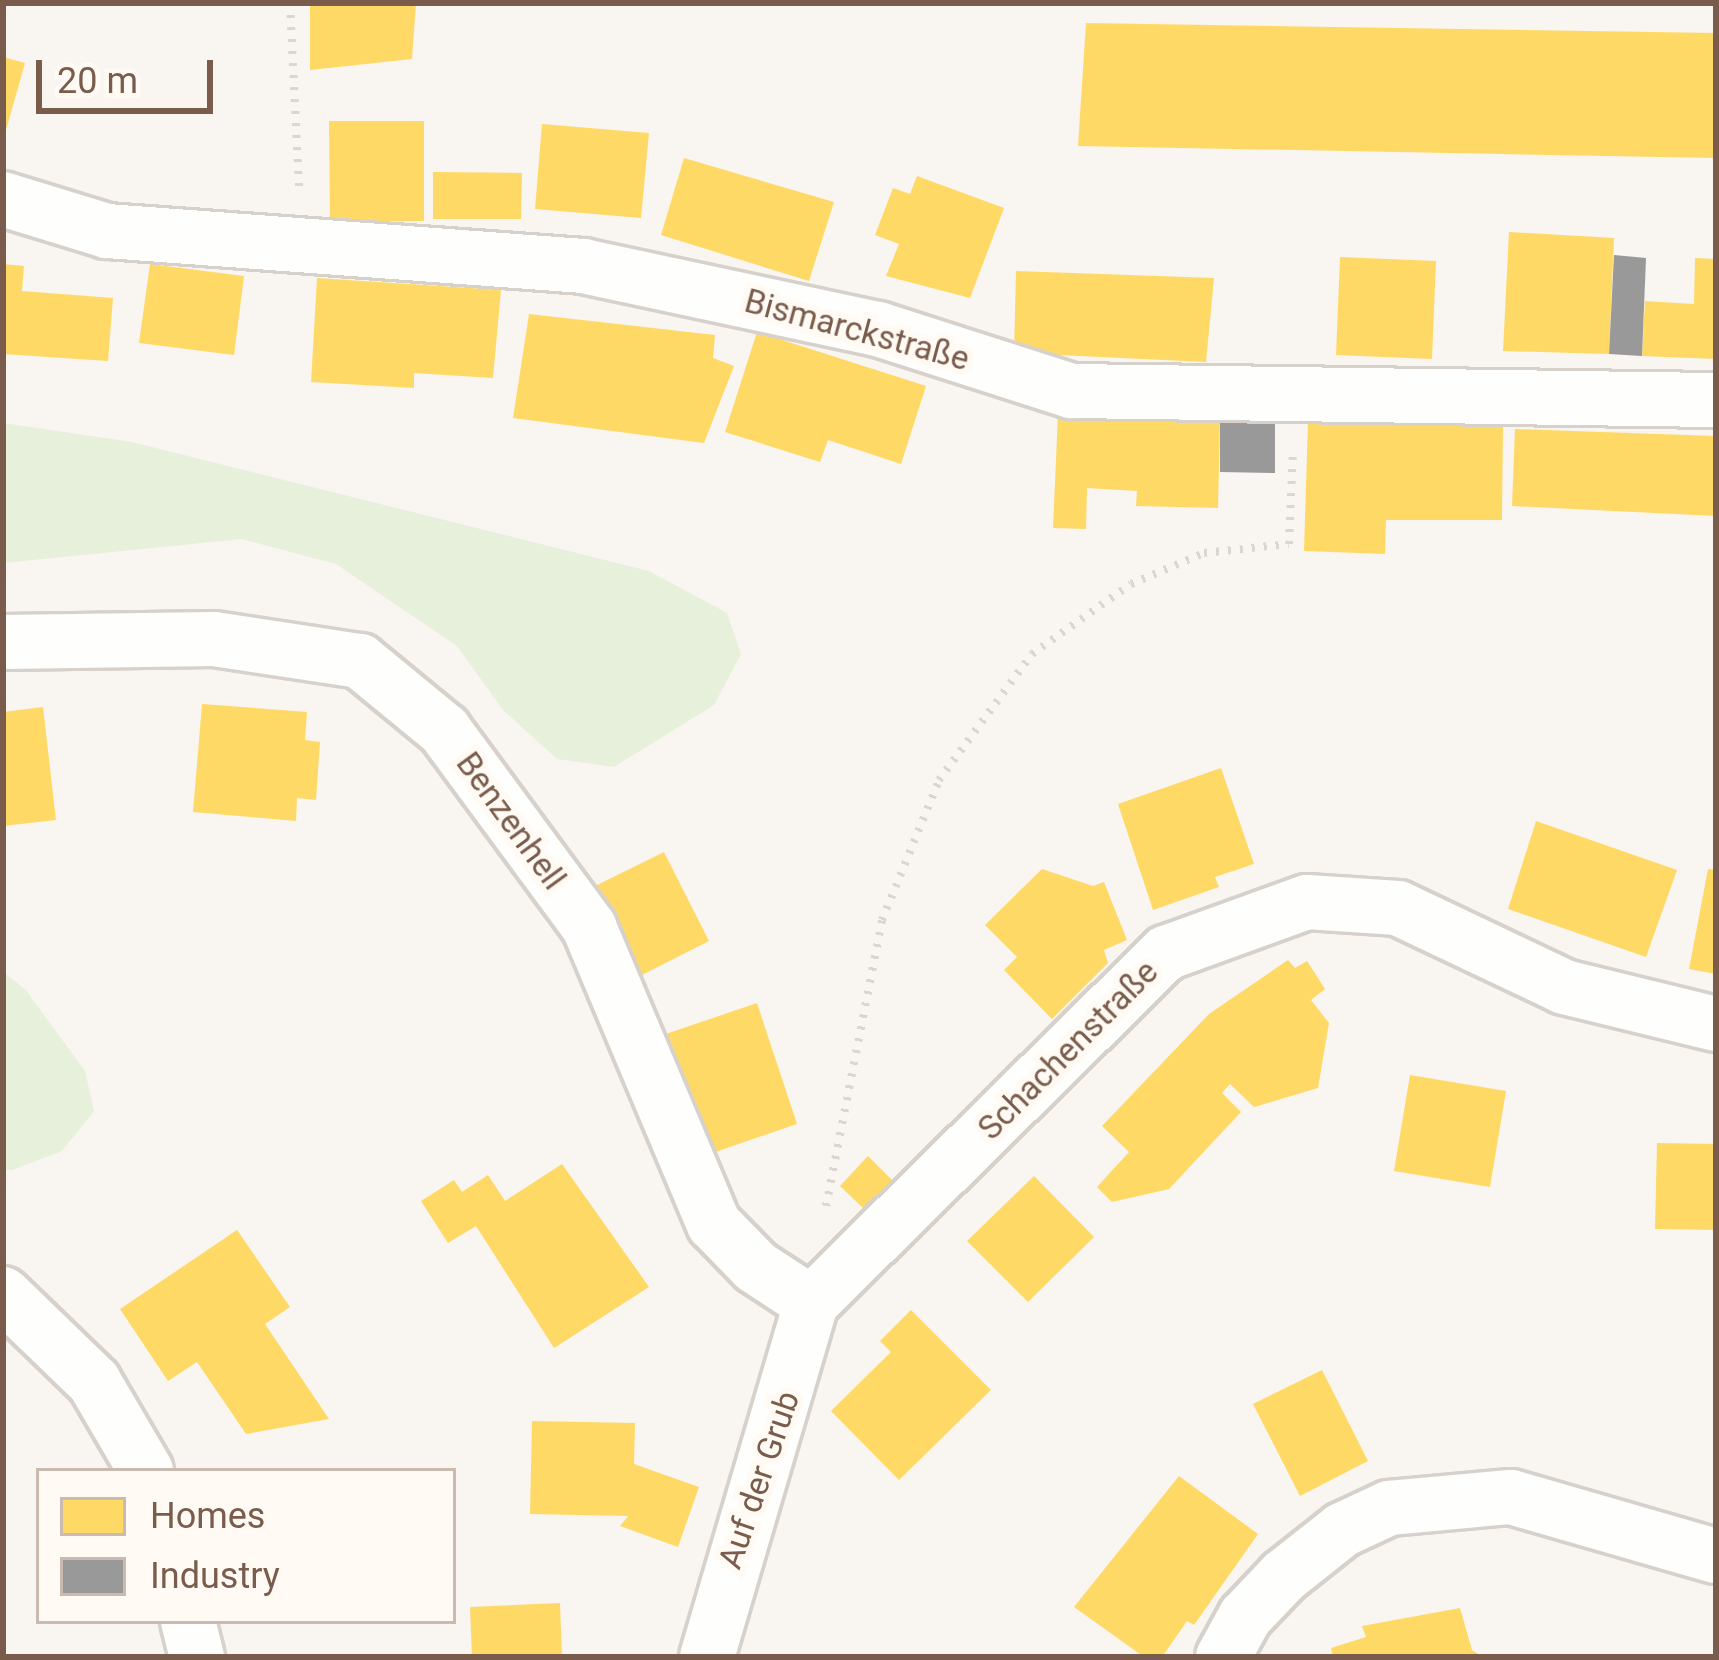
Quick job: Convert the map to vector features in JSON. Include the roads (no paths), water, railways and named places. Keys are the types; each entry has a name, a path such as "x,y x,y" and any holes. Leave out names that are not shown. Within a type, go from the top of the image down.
{"street":[{"name":"Bismarckstraße","path":"3,199 107,231 583,266 878,328 1071,391 1716,400"},
{"name":"Benzenhell","path":"3,642 214,639 360,661 445,730 589,927 714,1224 755,1267 812,1303"},
{"name":"Schachenstraße","path":"812,1303 1166,952 1307,902 1398,908 1564,987 1716,1024"},
{"path":"3,1294 94,1382 144,1468"},
{"name":"Auf der Grub","path":"706,1657 812,1303"},
{"path":"1223,1657 1245,1617 1284,1576 1342,1530 1389,1508 1511,1497 1716,1556"},
{"path":"189,1624 197,1657"}]}
